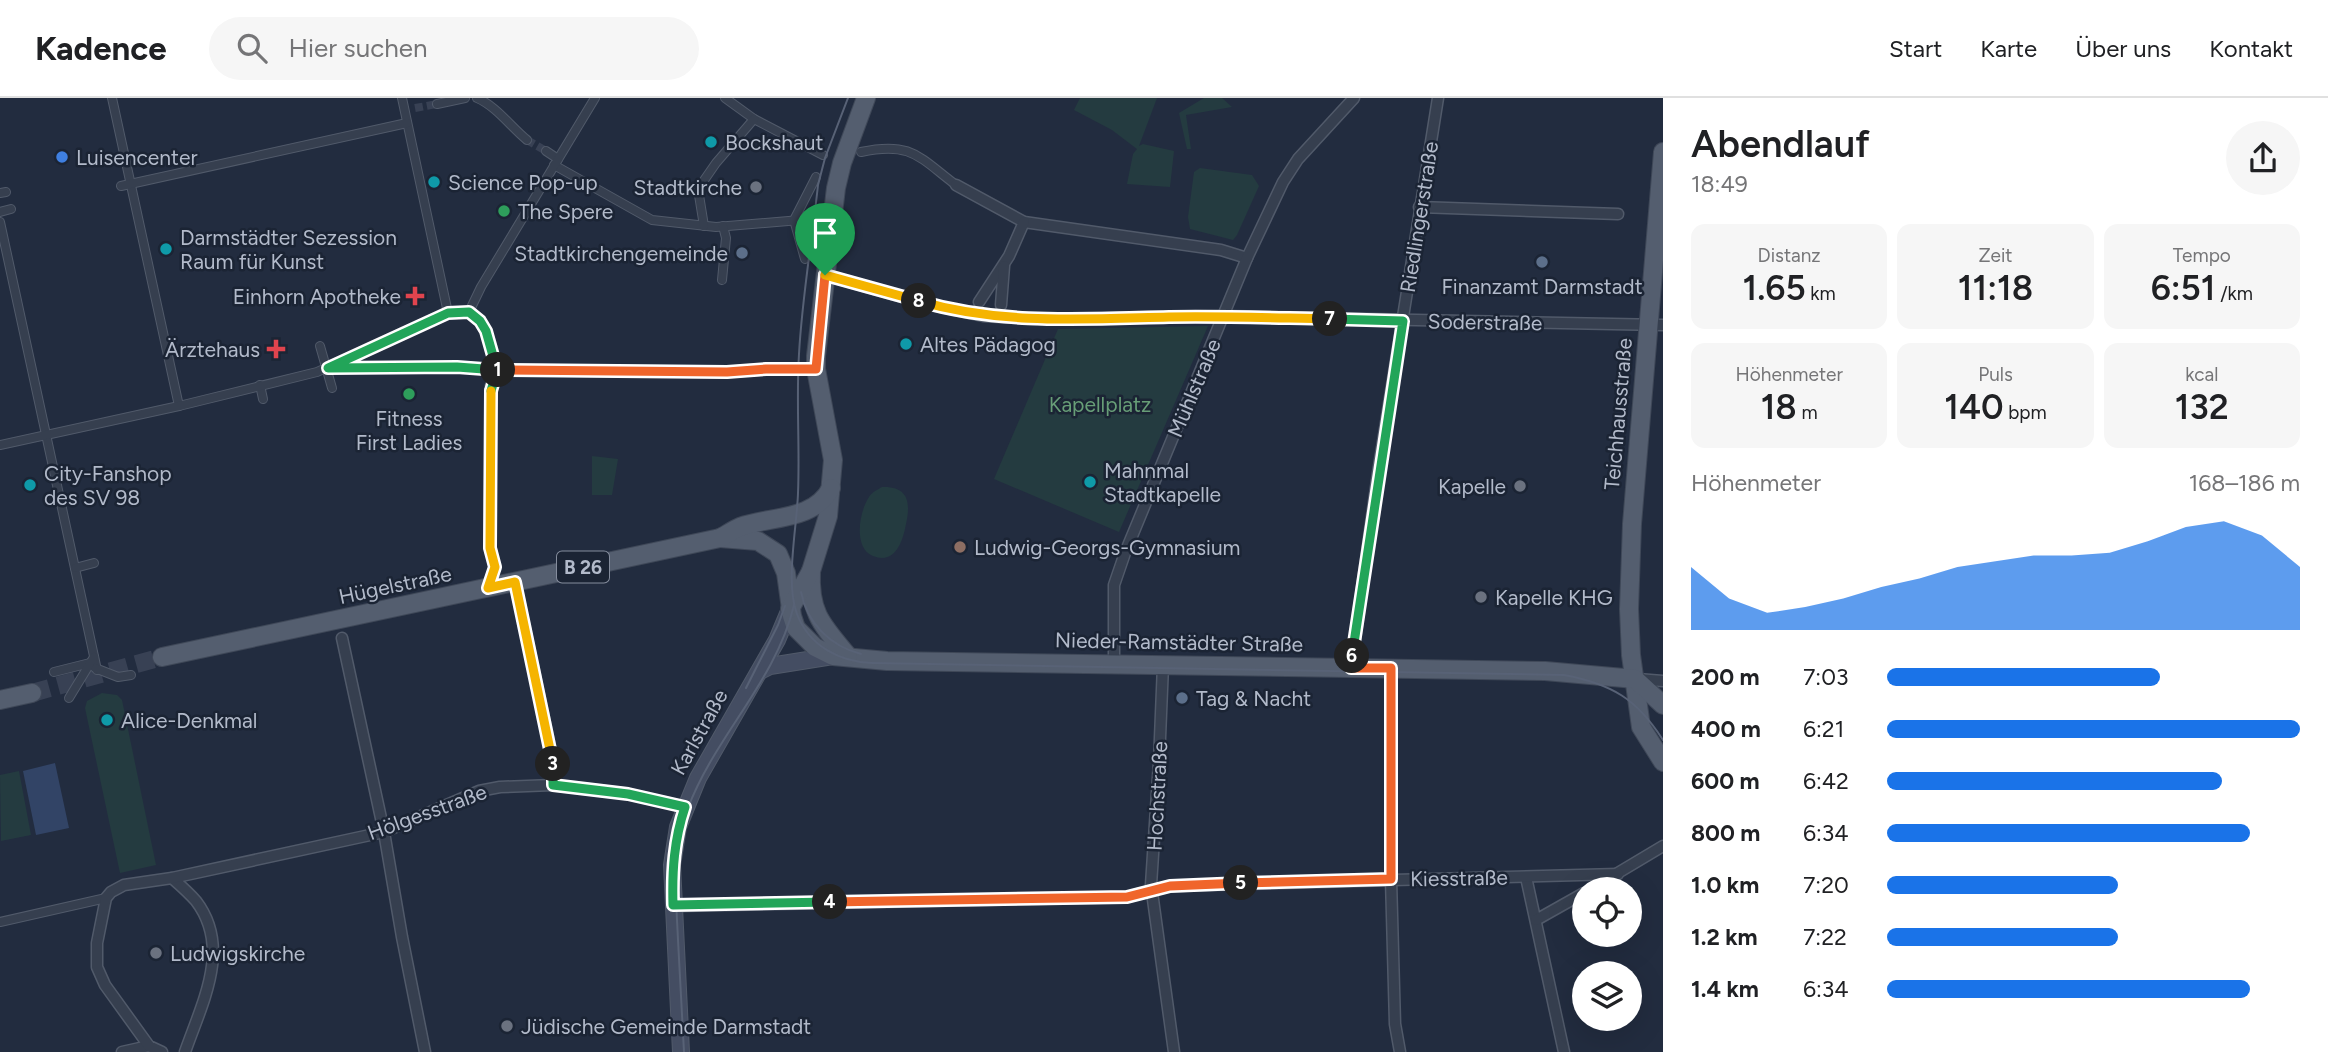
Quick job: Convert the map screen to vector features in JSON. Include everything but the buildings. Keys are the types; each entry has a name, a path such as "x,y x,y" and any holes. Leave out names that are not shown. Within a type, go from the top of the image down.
{"main road":[{"name":"Karlstraße","path":"681,1052 672,865 678,827 698,778 777,640 811,571 828,516 833,460 816,369 836,188 842,163 866,98"},
{"name":"Teichhausstraße","path":"1635,679 1629,631 1630,556 1656,325 1663,152"},
{"name":"Hügelstraße","path":"720,538 740,527 804,512 820,502 831,488"},
{"name":"Hügelstraße","path":"162,657 720,538 758,541 778,554"},
{"name":"Karlstraße","path":"778,554 786,573 790,609"},
{"path":"811,571 812,605 840,656"},
{"name":"Nieder-Ramstädter Straße","path":"790,609 796,628 819,650 840,656 887,661 1545,671 1635,679"},
{"name":"Nieder-Ramstädter Straße","path":"760,671 770,666 840,656"},
{"path":"1635,679 1663,705"},
{"path":"1635,679 1641,727 1663,761"},
{"path":"0,700 32,693"}],"street":[{"path":"112,98 126,185 172,389 179,405"},
{"path":"402,98 447,310"},
{"path":"437,104 465,98"},
{"path":"477,98 488,103 527,140"},
{"path":"469,312 474,299 596,98"},
{"path":"725,98 754,120 822,155"},
{"name":"Mühlstraße","path":"1114,664 1114,586 1125,553 1247,258 1293,166 1354,98"},
{"name":"Riedlingerstraße","path":"1351,668 1419,207 1438,98"},
{"path":"404,110 415,108"},
{"path":"704,226 698,189 716,163 754,120"},
{"path":"126,185 236,161 262,160 407,123"},
{"path":"861,152 887,146 920,156 956,185 1024,222 1222,250 1247,258"},
{"path":"546,151 556,162 652,220 723,226 832,218"},
{"path":"236,161 239,170"},
{"path":"805,259 794,220 816,177"},
{"path":"1419,207 1619,214"},
{"path":"0,212 11,209"},
{"path":"0,222 75,568 92,660 97,670 118,677 131,675"},
{"path":"979,302 1005,262 1024,222"},
{"path":"722,280 726,238 723,226"},
{"path":"1001,305 1005,262"},
{"name":"Soderstraße","path":"825,275 927,304 983,316 1055,319 1223,316 1656,325"},
{"path":"0,445 116,416 167,408 317,372 447,310 469,312 480,321 486,331 499,373 491,386 490,548 495,567 488,588"},
{"path":"320,346 332,388"},
{"path":"328,368 457,367 499,373 816,369"},
{"path":"260,385 263,399"},
{"path":"153,402 167,408"},
{"path":"62,421 64,431"},
{"path":"75,568 94,563"},
{"path":"515,582 553,761 553,785"},
{"path":"342,638 384,832 425,1052"},
{"path":"54,672 92,660"},
{"path":"69,698 92,660"},
{"name":"Hochstraße","path":"1163,665 1152,891 1174,1052"},
{"path":"1391,668 1391,879 1395,1024 1400,1052"},
{"path":"1635,679 1663,681"},
{"name":"Hölgesstraße","path":"106,898 124,885 172,878 384,832 479,791 524,785 553,785 628,794 685,807"},
{"path":"1613,877 1663,846"},
{"name":"Kiesstraße","path":"673,905 1072,899 1127,897 1170,886 1618,874"},
{"path":"1526,877 1564,1052"},
{"path":"172,878 196,901 209,924 215,959 185,1052"},
{"path":"0,922 106,898 97,943 97,967 105,985 149,1046 162,1052"},
{"path":"1536,919 1572,900"},
{"path":"122,1052 149,1046"}],"green space":[{"path":"1080,98 1157,98 1139,146 1143,144 1174,151 1170,187 1127,184 1133,154 1137,149 1112,130 1074,110"},
{"path":"1204,98 1222,98 1232,107 1186,115 1191,149 1187,149 1179,113"},
{"path":"1200,168 1252,175 1259,186 1233,240 1190,229 1188,217 1194,172"},
{"name":"Kapellplatz","path":"1208,326 1119,532 994,479 1058,329"},
{"path":"592,456 618,459 612,495 592,495"},
{"path":"882,487 891,487 902,492 906,497 908,509 900,544 893,554 881,558 867,552 860,538 860,529 865,504 872,494"},
{"path":"102,693 117,695 122,700 156,865 120,873 85,708 87,701"},
{"path":"19,771 31,835 1,841 0,775"}],"water":[{"path":"55,763 69,828 36,835 23,771"}],"tunnel":[{"path":"415,108 437,104"},
{"path":"527,140 546,151"},
{"path":"32,693 162,657"}],"tram line":[{"path":"848,98 825,158 818,185 799,354 798,493 792,587 802,625 818,643 837,655 872,663 1564,675 1596,683 1622,695 1643,714 1663,740"},
{"path":"801,592 809,614 822,632 839,645 861,654"},
{"path":"684,1052 676,890 679,840 688,808 700,782 774,659 794,605"},
{"path":"746,688 785,606"}],"place":[{"name":"Bockshaut","path":"711,142"},
{"name":"Luisencenter","path":"62,157"},
{"name":"Science Pop-up","path":"434,182"},
{"name":"Stadtkirche","path":"756,187"},
{"name":"The Spere","path":"504,211"},
{"name":"Darmstädter Sezession Raum für Kunst","path":"166,249"},
{"name":"Stadtkirchengemeinde","path":"742,253"},
{"name":"Finanzamt Darmstadt","path":"1542,262"},
{"name":"Einhorn Apotheke","path":"415,296"},
{"name":"Altes Pädagog","path":"906,344"},
{"name":"Ärztehaus","path":"276,349"},
{"name":"Fitness First Ladies","path":"409,394"},
{"name":"Mahnmal Stadtkapelle","path":"1090,482"},
{"name":"City-Fanshop des SV 98","path":"30,485"},
{"name":"Kapelle","path":"1520,486"},
{"name":"Ludwig-Georgs-Gymnasium","path":"960,547"},
{"name":"Kapelle KHG","path":"1481,597"},
{"name":"Tag & Nacht","path":"1182,698"},
{"name":"Alice-Denkmal","path":"107,720"},
{"name":"Ludwigskirche","path":"156,953"},
{"name":"Jüdische Gemeinde Darmstadt","path":"507,1026"}],"route":[{"path":"825,275 816,369 727,372 504,371 497,370 457,367 328,368 448,313 469,312 480,321 486,331 497,370 491,386 490,548 495,567 488,588 515,582 553,761 553,785 628,794 685,807 678,827 672,865 673,905 1047,900 1127,897 1170,886 1391,879 1391,668 1351,668 1378,473 1403,321 1223,316 1087,319 983,316 927,304 825,275"}]}
